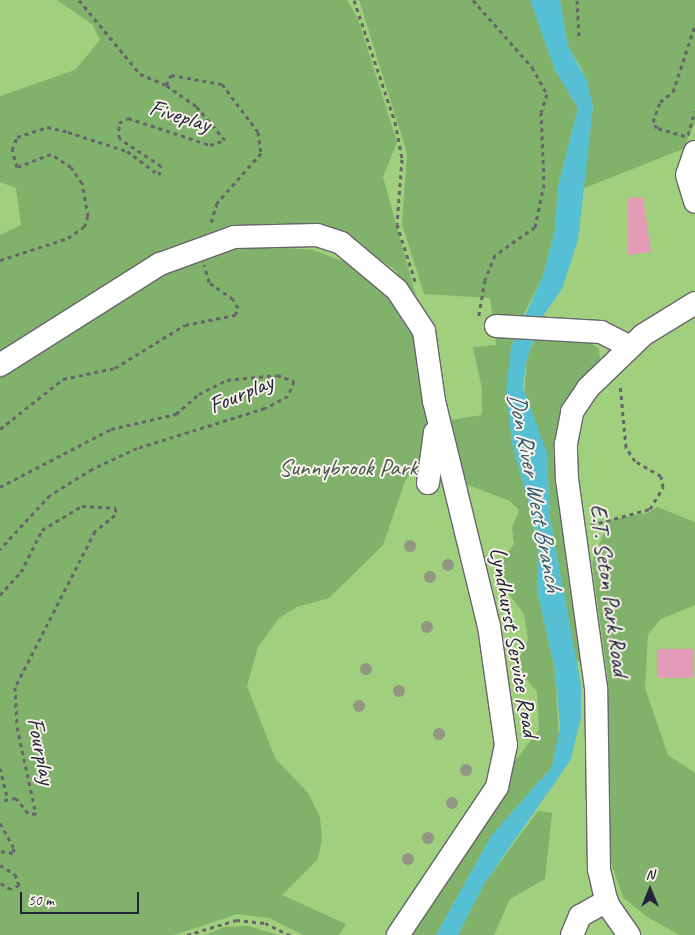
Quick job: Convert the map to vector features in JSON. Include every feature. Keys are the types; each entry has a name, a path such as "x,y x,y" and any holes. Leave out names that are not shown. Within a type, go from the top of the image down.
{"street":[{"path":"692,144 687,175 695,202"},
{"name":"Lyndhurst Service Road","path":"205,246 234,237 286,234 317,235 341,243 397,290 424,331 434,401 482,593 499,686 505,759 497,787 398,935"},
{"path":"0,365 112,292 205,246"},
{"name":"E.T. Seton Park Road","path":"629,935 606,901 598,854 594,664 566,456 577,403 629,346 695,303"},
{"path":"487,326 612,334 629,346"},
{"path":"428,483 435,444 434,401"},
{"path":"572,935 580,916 606,901"}],"path":[{"path":"79,0 140,74 166,85"},
{"path":"354,0 395,122 402,159 397,224 417,286"},
{"path":"473,0 532,68 547,94 541,112 544,184 535,227 495,255 484,280 487,326"},
{"path":"577,0 579,39"},
{"path":"692,144 657,128 653,122 660,102 673,92 695,25"},
{"name":"Fiveplay","path":"0,260 68,238 84,227 88,216 82,183 72,166 51,154 18,167 12,150 17,138 47,127 68,132 127,151 159,175 161,166 119,138 119,123 128,118 210,145 225,140 196,106 166,85 171,75 222,84 258,132 261,152 217,203 205,246"},
{"path":"0,429 63,379 115,368 185,325 235,315 238,308 233,299 209,282 205,246"},
{"name":"Fourplay","path":"0,487 110,429 176,414 200,394 227,380 277,375 294,381 288,396 265,408 137,448 92,469 50,495 0,549"},
{"path":"587,528 604,519 650,509 663,487 661,476 635,460 626,447 620,377"},
{"name":"Fourplay","path":"0,595 21,572 42,530 82,506 116,508 115,515 95,531 15,687 17,727 36,814 7,796 0,801"},
{"path":"0,768 7,796"},
{"path":"0,823 14,848 13,853 0,851"},
{"path":"0,865 15,874 19,885 11,889 0,883"},
{"path":"187,935 236,920 265,923 290,935"}],"green space":[{"name":"Sunnybrook Park","path":"0,0 695,0 695,935 0,935"},
{"path":"57,0 347,0 358,19 397,142 383,177 416,296 395,270 341,232 210,236 0,353 0,235 21,225 16,188 0,182 0,96 75,70 100,40 92,24"},
{"path":"359,0 530,0 537,9 555,70 578,108 558,187 555,230 543,276 521,320 493,319 490,298 424,294 402,224 407,153"},
{"path":"560,0 695,0 695,123 683,149 582,189 593,107 582,69 568,46"},
{"path":"237,244 313,250 354,265 379,284 414,330 425,385 429,449 405,481 383,545 329,598 297,607 279,618 258,647 247,686 275,758 308,793 320,817 322,840 318,859 282,895 346,924 339,935 303,935 269,918 237,914 174,935 0,935 0,375 163,274"},
{"path":"495,332 517,333 531,521 539,544 537,590 555,670 559,741 552,767 491,836 436,935 402,935 510,767 539,730 537,692 516,666 528,640 524,614 506,590 500,562 514,544 512,528 519,510 510,501 460,482 445,421 482,415 482,389 473,347 496,345"},
{"path":"536,336 589,342 599,349 600,362 572,395 588,669 573,658 550,518 547,453 524,400 527,358"},
{"path":"657,507 695,522 695,605 661,619 648,634 645,688 668,755 695,773 695,935 680,935 647,917 623,897 611,863 608,680 592,563 609,520 648,513"},
{"path":"538,811 552,813 545,879 510,899 494,935 458,935 484,884"},
{"path":"248,926 278,935 205,935 224,927"}],"water":[{"name":"Don River West Branch","path":"530,0 560,0 568,46 587,81 593,107 578,240 562,289 542,317 527,358 523,387 547,453 550,518 581,685 581,718 570,761 484,884 458,935 436,935 491,836 552,767 560,727 555,670 537,590 539,544 512,443 506,392 511,347 543,276 555,230 558,187 578,108 555,70"}],"building":[{"path":"643,197 651,252 627,255 627,198"},
{"path":"657,649 694,649 694,678 657,678"}]}
